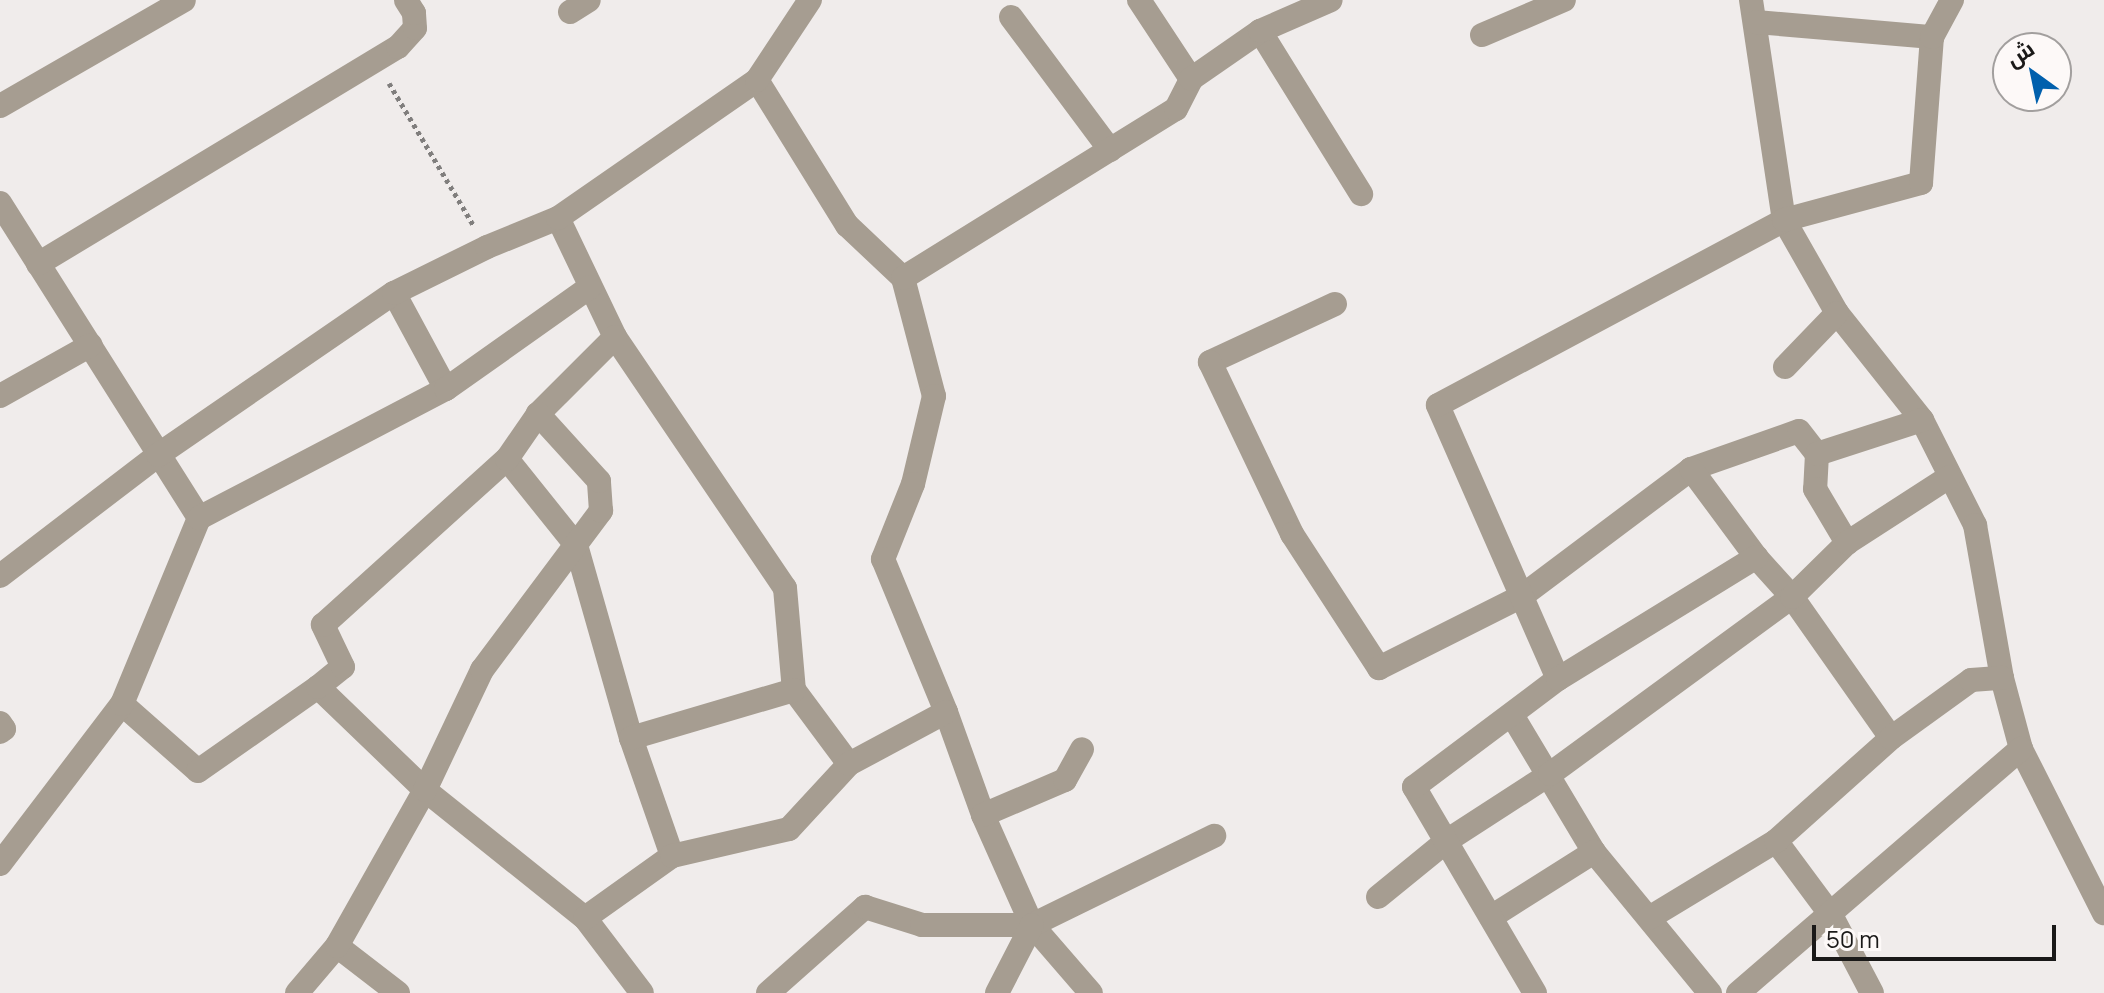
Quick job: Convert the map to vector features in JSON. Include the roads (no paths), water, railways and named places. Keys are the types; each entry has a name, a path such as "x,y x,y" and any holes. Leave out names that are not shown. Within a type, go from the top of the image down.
{"street":[{"path":"0,106 184,0"},
{"path":"38,264 398,47 415,28 414,13 406,0"},
{"path":"0,576 158,455 394,293 487,247 558,218 757,80 810,0"},
{"path":"1139,0 1191,79"},
{"path":"903,278 1176,109 1191,79 1260,31 1331,0"},
{"path":"1482,35 1564,0"},
{"path":"1558,679 1438,405 1784,220 1921,183 1932,37 1952,0"},
{"path":"1932,37 1753,11 1784,220 1837,313 1922,420 1975,525 2002,678 2021,749 2104,913"},
{"path":"1011,17 1110,150"},
{"path":"1260,31 1361,194"},
{"path":"757,80 847,225 903,278 934,396 913,484 883,559 946,712 983,815 1032,925 1091,993"},
{"path":"0,203 199,518"},
{"path":"558,218 615,337 785,588 794,690 849,764"},
{"path":"0,864 122,704 199,518 446,389 590,287"},
{"path":"394,293 446,389"},
{"path":"1335,304 1210,362 1292,534 1379,668 1522,596 1691,469 1799,431 1817,454 1815,489 1847,543"},
{"path":"1785,367 1837,313"},
{"path":"122,704 198,771 318,687 343,667 323,625 507,459 538,414 615,337"},
{"path":"0,396 91,345"},
{"path":"297,993 337,946 425,790 482,670 601,511 599,481 538,414"},
{"path":"1817,454 1922,420"},
{"path":"507,459 576,545 631,738 672,856"},
{"path":"1691,469 1756,557 1792,597 1891,738"},
{"path":"1378,897 1448,840 1550,774 1792,597 1847,543 1949,477"},
{"path":"1535,993 1448,840 1414,787 1558,679 1756,557"},
{"path":"1649,918 1776,841 1891,738 1971,680 2002,678"},
{"path":"318,687 425,790 585,918 642,993"},
{"path":"631,738 794,690"},
{"path":"585,918 672,856 789,829 849,764 946,712"},
{"path":"1512,715 1594,852 1710,993"},
{"path":"0,723 4,729 0,732"},
{"path":"983,815 1065,780 1082,749"},
{"path":"1738,993 2021,749"},
{"path":"768,993 865,907 922,925 1032,925 1214,836"},
{"path":"1776,841 1831,915 1872,993"},
{"path":"1491,917 1594,852"},
{"path":"997,993 1032,925"},
{"path":"337,946 398,993"}]}
